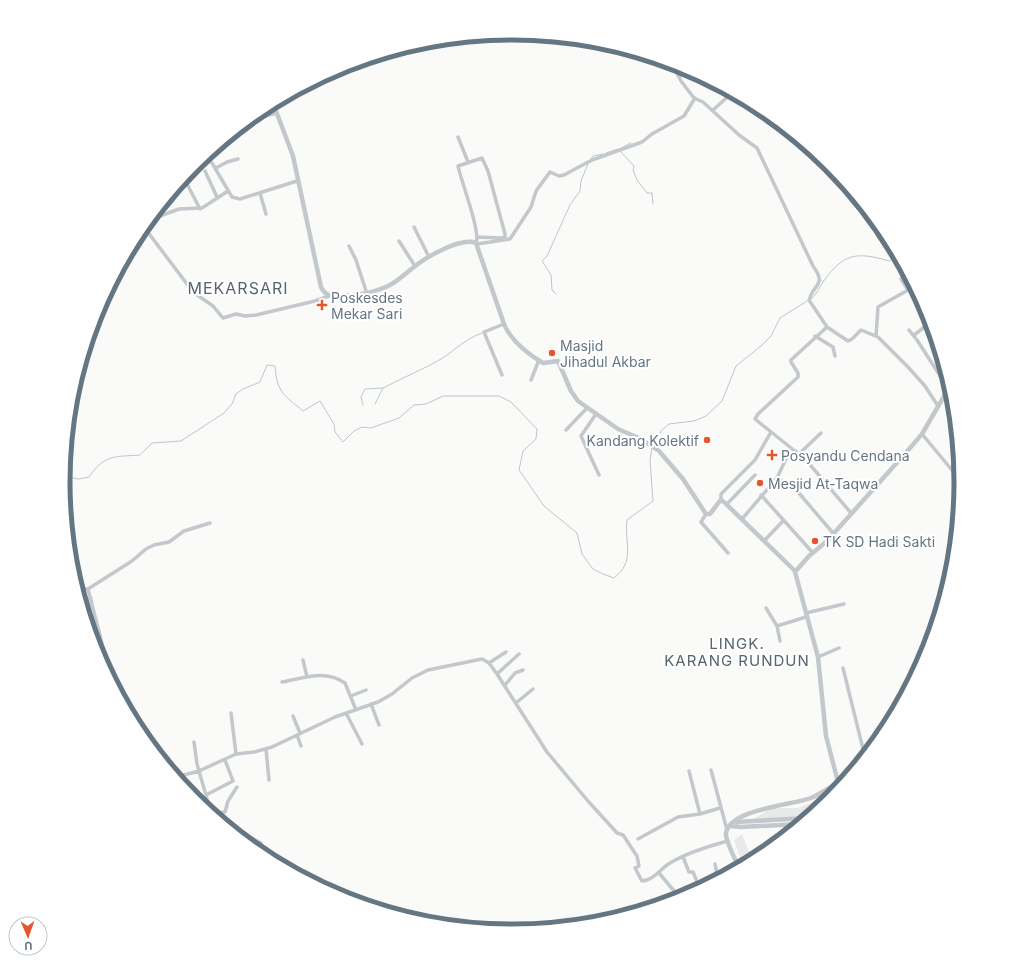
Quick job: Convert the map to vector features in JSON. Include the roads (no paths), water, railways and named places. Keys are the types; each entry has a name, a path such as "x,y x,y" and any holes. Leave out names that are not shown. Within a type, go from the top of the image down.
{"street":[{"path":"677,72 695,98 712,110 740,135 756,146 813,266 820,276 820,282 809,300 827,327 848,341 852,340 861,330 876,336 922,382 938,406"},
{"path":"712,110 728,96"},
{"path":"148,232 193,292 213,306 223,318 238,314 245,316 256,315 315,301 329,296 356,296 367,294 390,285 429,257 462,243 477,244 510,239 531,207 536,191 550,172 562,175 592,160 642,142 652,134 684,116 695,98"},
{"path":"275,109 289,142 321,288 329,296"},
{"path":"263,117 277,113"},
{"path":"458,137 468,162"},
{"path":"216,168 238,159"},
{"path":"477,237 501,238 505,237 506,234 483,159 460,164 458,167 477,237 477,244 508,334 539,360 546,363 555,360 559,362 571,391 578,401 587,408 618,430 651,444 659,450 683,479 706,514"},
{"path":"212,163 232,197 240,199 297,181"},
{"path":"205,171 217,198"},
{"path":"187,183 200,209"},
{"path":"160,216 179,209 200,209 228,191"},
{"path":"260,193 266,214"},
{"path":"414,227 429,257"},
{"path":"399,242 415,266"},
{"path":"349,246 356,260 367,294"},
{"path":"876,336 878,307 908,290 902,279"},
{"path":"502,375 484,332 504,324"},
{"path":"914,335 926,326"},
{"path":"827,327 815,336 791,360 798,373 798,378 756,416 756,420 806,460 851,513"},
{"path":"909,330 941,375"},
{"path":"815,336 833,347 835,356"},
{"path":"531,380 539,360"},
{"path":"795,571 812,553 821,547 898,463 922,434 945,393"},
{"path":"566,430 587,408"},
{"path":"596,414 581,436 599,475"},
{"path":"728,553 701,522 706,514 711,514 721,500 721,494 755,460 771,432"},
{"path":"799,454 821,433"},
{"path":"922,434 954,472"},
{"path":"742,519 760,496 777,478 786,459 796,451"},
{"path":"727,504 754,475"},
{"path":"777,478 798,492 833,533"},
{"path":"760,496 812,553"},
{"path":"721,500 727,504 795,571 818,657 826,736 838,781"},
{"path":"764,541 784,521"},
{"path":"84,589 88,589 132,561 146,549 154,545 169,542 184,531 210,523"},
{"path":"88,589 104,651"},
{"path":"777,626 806,615 844,604"},
{"path":"766,608 777,626 780,641"},
{"path":"818,657 839,648"},
{"path":"489,663 506,652"},
{"path":"498,674 519,654"},
{"path":"182,775 199,771 236,754 266,749 346,713 385,699 412,678 428,670 482,659 489,663 498,674 549,754 588,802 617,833 624,837 637,856 639,866 635,868 642,881 659,873 669,863 728,841"},
{"path":"303,660 307,677"},
{"path":"843,668 863,750"},
{"path":"505,685 517,672 523,670"},
{"path":"282,682 328,675 345,683 356,710"},
{"path":"516,703 533,689"},
{"path":"351,696 366,690"},
{"path":"371,704 379,725"},
{"path":"231,713 236,754"},
{"path":"346,713 362,744"},
{"path":"293,716 301,746"},
{"path":"194,742 195,756 209,803"},
{"path":"266,749 269,780"},
{"path":"206,795 233,781 225,760"},
{"path":"711,770 720,808 731,826 728,841 737,863"},
{"path":"689,771 700,814"},
{"path":"731,826 766,807 806,800 836,783"},
{"path":"219,812 225,812 228,801 237,787"},
{"path":"638,839 678,817 700,814 720,808"},
{"path":"731,826 798,819"},
{"path":"731,826 741,827 792,824"},
{"path":"246,835 261,843"},
{"path":"683,857 689,872 693,872 698,883"},
{"path":"715,864 717,873"},
{"path":"659,873 675,893"}],"waterway":[{"path":"623,147 631,143"},
{"path":"606,153 618,149"},
{"path":"620,151 634,166 633,170 637,180 647,193 652,193 653,204"},
{"path":"589,161 593,156 603,154"},
{"path":"556,294 552,290 551,275 542,261 547,256 570,205 580,191 581,181 588,164"},
{"path":"810,300 816,294 830,273 844,260 858,256 867,256 889,261 894,258"},
{"path":"654,445 661,431 669,424 694,421 706,416 722,401 736,366 771,336 780,318 807,301"},
{"path":"375,404 383,388 434,363 465,342 482,333"},
{"path":"70,477 78,479 89,477 105,460 123,456 140,455 152,443 181,441 224,413 232,404 236,394 243,389 260,382 267,365 275,366 278,382 283,393 303,411 320,401 334,424 335,432 343,442 354,431 362,427 371,428 399,418 414,405 426,404 443,396 499,396 511,402 537,429 536,439 523,451 519,470 544,506 577,533 582,554 593,569 614,578 621,572 627,558 627,520 653,501 650,460 652,448"},
{"path":"363,405 361,397 365,389 383,388"}],"place":[{"name":"Poskesdes Mekar Sari","path":"322,305"},
{"name":"Masjid Jihadul Akbar","path":"552,353"},
{"name":"Kandang Kolektif","path":"707,440"},
{"name":"Posyandu Cendana","path":"772,455"},
{"name":"Mesjid At-Taqwa","path":"760,483"},
{"name":"TK SD Hadi Sakti","path":"815,541"}],"district":[{"name":"MEKARSARI","path":"238,288"},
{"name":"LINGK. KARANG RUNDUN","path":"737,652"}]}
